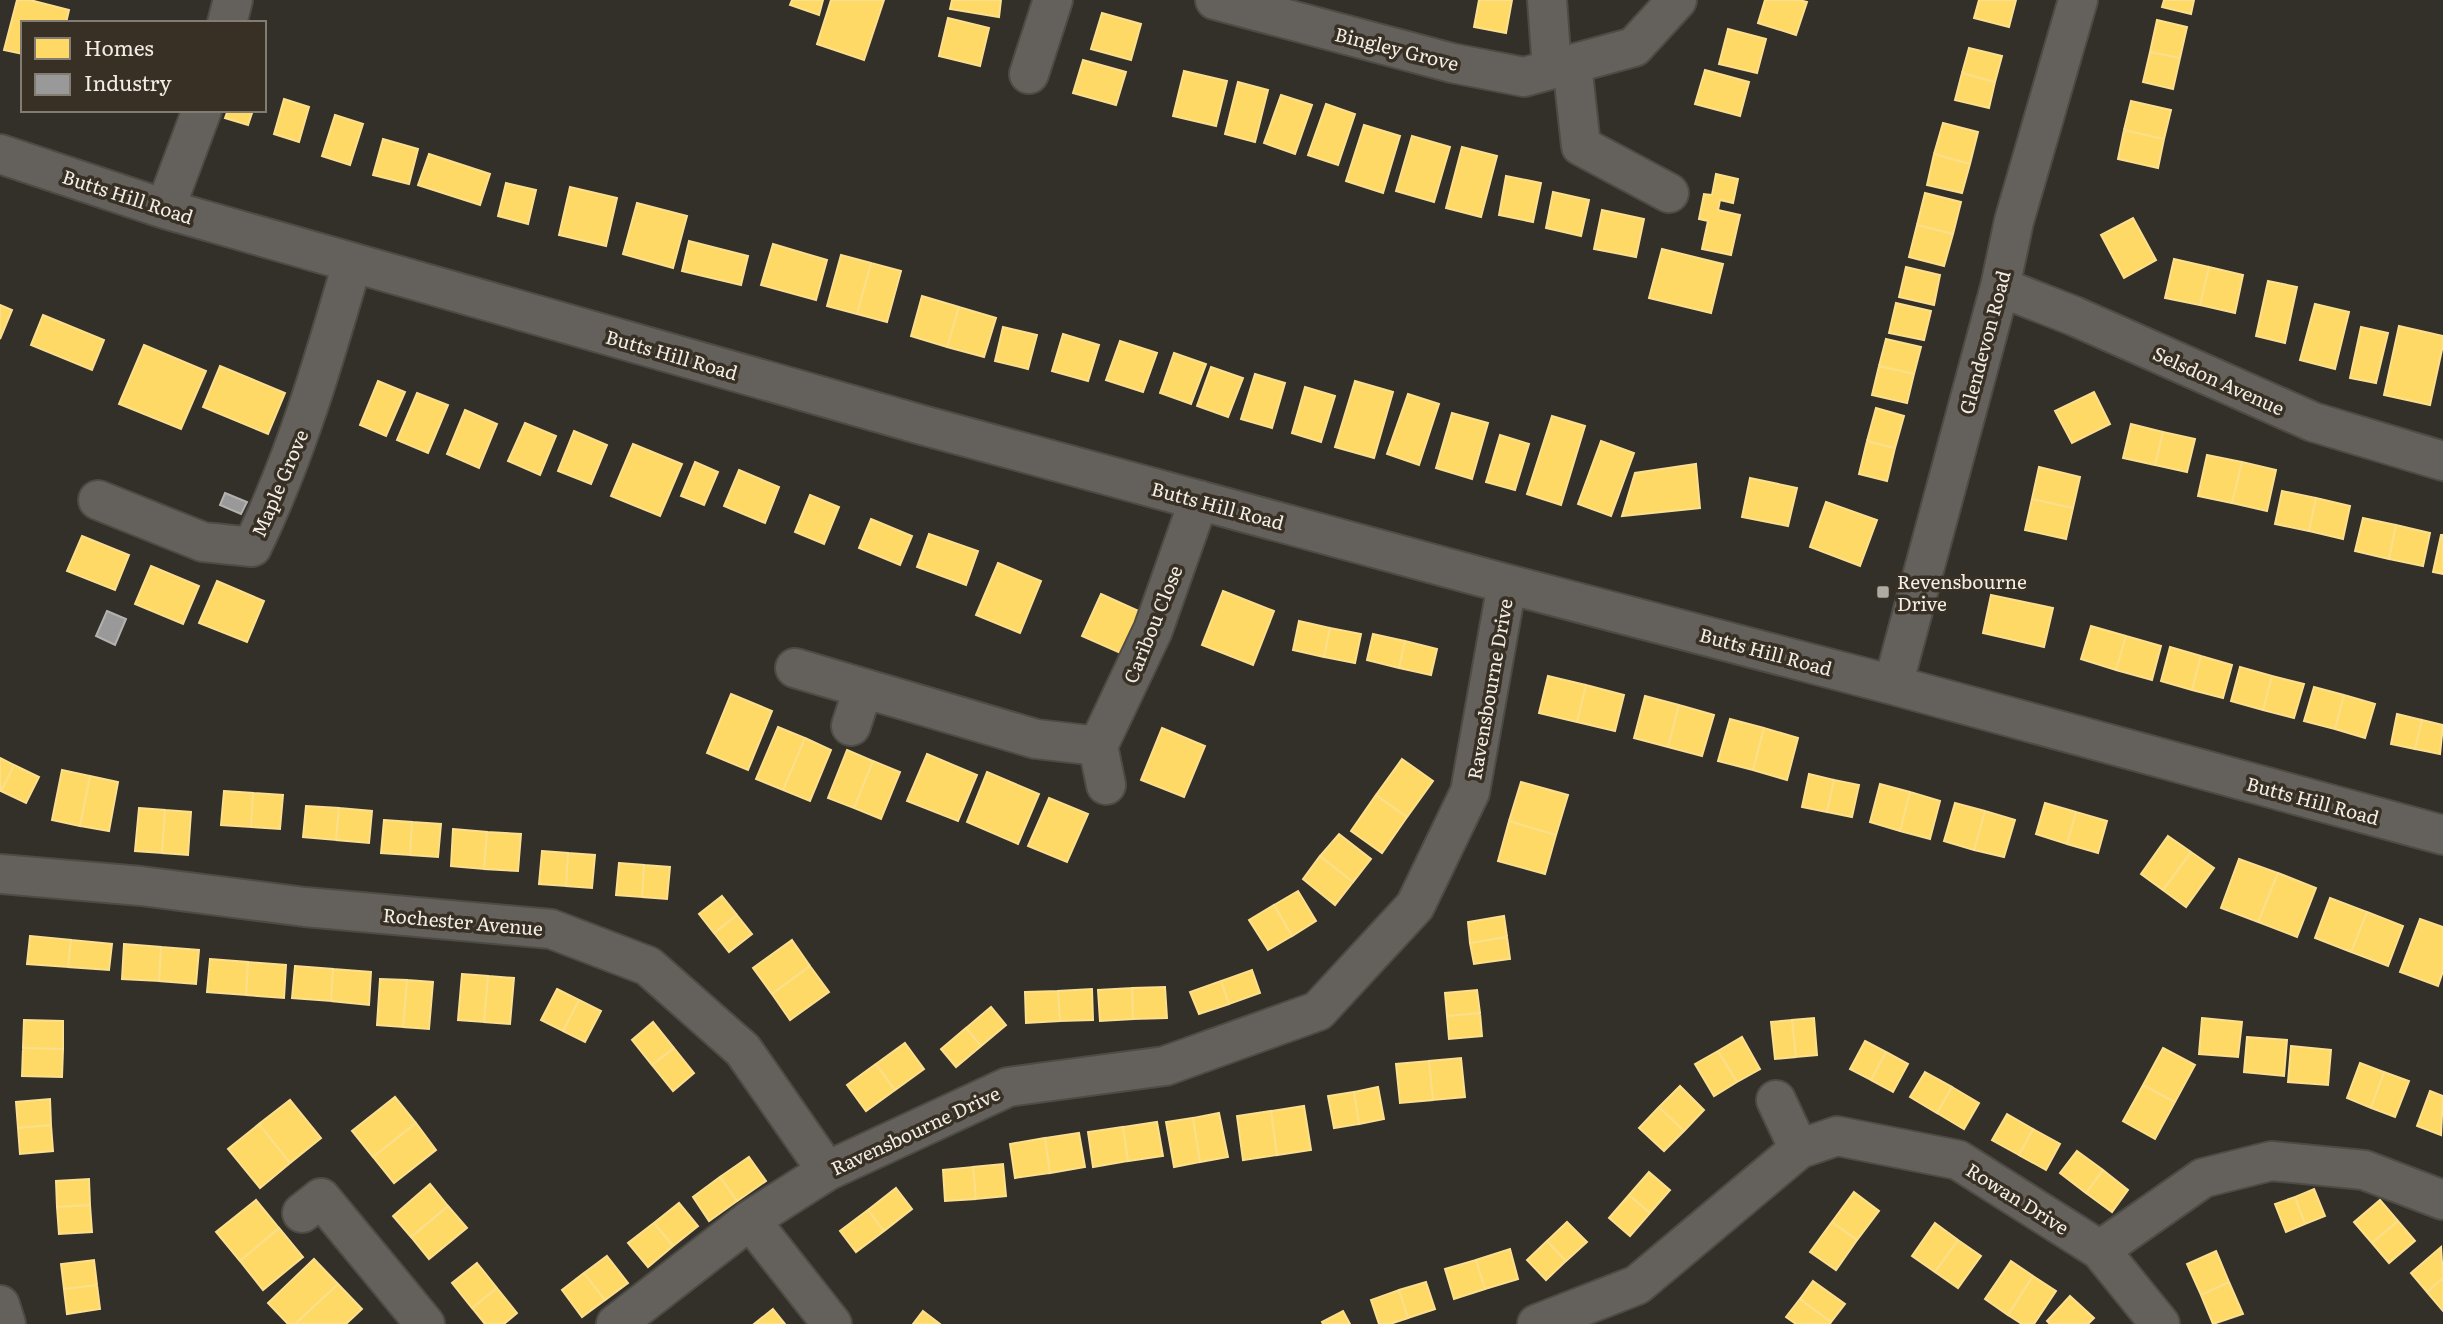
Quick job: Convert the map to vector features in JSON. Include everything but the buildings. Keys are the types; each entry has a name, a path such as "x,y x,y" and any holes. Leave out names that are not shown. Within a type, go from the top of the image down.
{"street":[{"path":"228,21 233,0"},
{"path":"1029,74 1053,0"},
{"path":"1547,0 1581,146 1669,193"},
{"name":"Bingley Grove","path":"1234,2 1452,64 1524,76 1634,47 1677,0"},
{"name":"Glendevon Road","path":"1893,685 2000,287 2014,221 2078,0"},
{"path":"165,209 201,112"},
{"name":"Butts Hill Road","path":"0,154 165,209 352,264 909,421 2443,835"},
{"name":"Maple Grove","path":"98,500 203,542 252,547 271,508 313,400 352,264"},
{"name":"Selsdon Avenue","path":"2000,287 2087,321 2314,422 2443,461"},
{"name":"Caribou Close","path":"1098,746 1153,630 1199,500"},
{"name":"Ravensbourne Drive","path":"616,1324 750,1220 827,1171 1008,1087 1165,1066 1318,1011 1415,906 1470,792 1507,584"},
{"path":"795,668 1036,739 1098,746 1106,785"},
{"path":"851,726 863,689"},
{"name":"Rochester Avenue","path":"0,874 141,886 305,907 551,929 648,966 743,1050 827,1171"},
{"path":"1776,1100 1799,1149"},
{"name":"Rowan Drive","path":"1537,1324 1637,1285 1799,1149 1837,1136 1958,1160 2100,1250 2160,1324"},
{"path":"2100,1250 2203,1178 2271,1161 2364,1170 2443,1200"},
{"path":"322,1197 425,1324"},
{"path":"750,1220 832,1324"},
{"path":"0,1305 6,1324"}],"place":[{"name":"Revensbourne Drive","path":"1883,592"}]}
